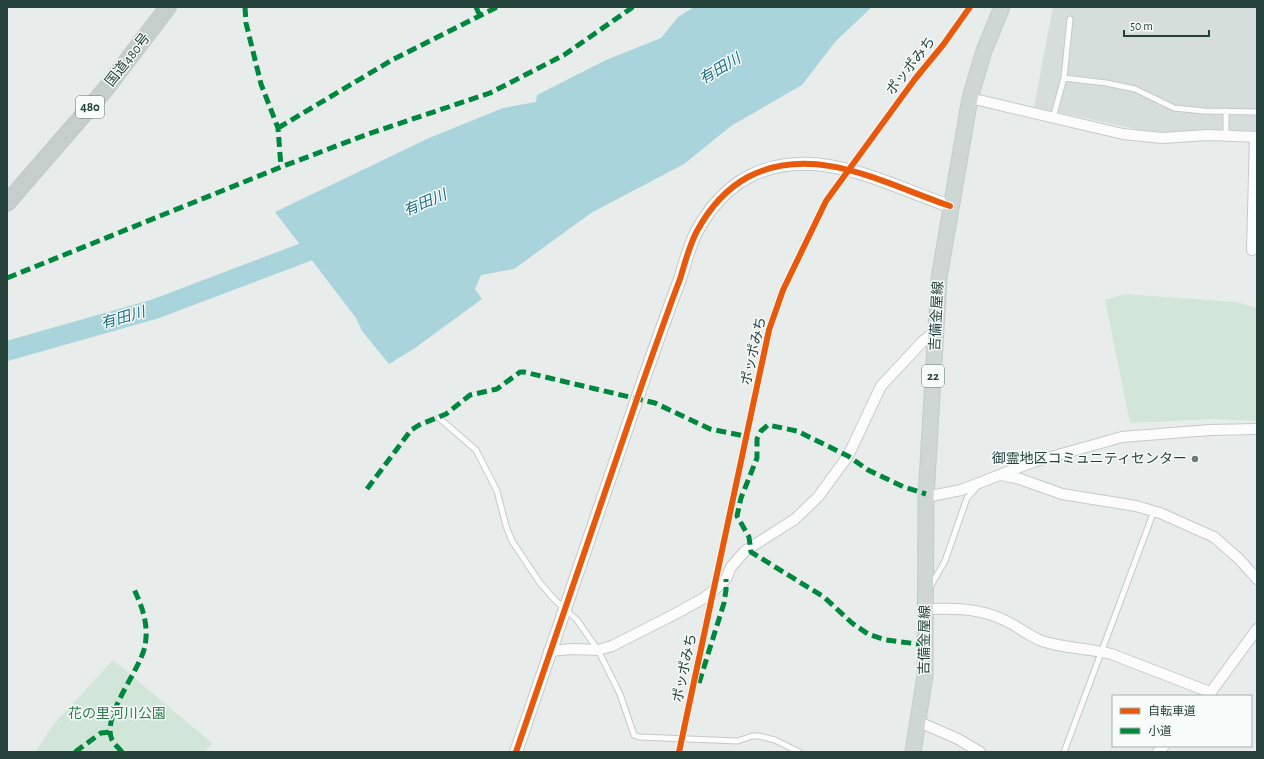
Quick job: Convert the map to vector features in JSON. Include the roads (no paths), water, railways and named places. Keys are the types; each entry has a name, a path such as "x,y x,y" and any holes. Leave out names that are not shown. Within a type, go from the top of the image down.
{"highway":[{"name":"国道480号","path":"7,203 104,91 168,7"}],"main road":[{"name":"吉備金屋線","path":"913,752 919,722 925,676 926,497 938,278 970,98 984,51 1002,7"}],"street":[{"path":"970,98 1124,134 1154,138 1226,136 1256,137 1252,250"},
{"path":"516,752 564,609 696,233 711,209 723,195 749,177 764,171 794,163 825,165 848,169 950,206"},
{"path":"550,652 573,649 598,650 612,646 704,598 726,579 731,567 745,551 795,519 818,497 848,456 881,386 923,340 936,331"},
{"path":"926,497 939,496 981,483 1033,462 1122,437 1210,430 1257,429"},
{"path":"998,475 1020,479 1062,494 1136,506 1154,511 1214,537 1239,559 1257,579"},
{"path":"926,604 988,613 1006,620 1029,636 1042,641 1072,649 1102,651 1209,694 1257,629"},
{"path":"919,722 958,739 980,752"}],"lane":[{"path":"1053,118 1064,78 1070,19"},
{"path":"1064,78 1106,83 1136,89 1174,108 1204,111 1257,112"},
{"path":"1226,111 1226,136"},
{"path":"439,418 476,450 496,491 512,541 540,583 564,609 577,620 598,650 620,694 634,735 638,737 738,741 752,736 767,737 799,752"},
{"path":"926,604 933,580 945,561 967,498 981,483"},
{"path":"1064,752 1154,511"}],"water":[{"path":"694,7 872,7 835,42 802,85 731,126 684,164 591,213 514,269 481,275 475,289 482,299 415,348 389,364 362,331 356,318 275,212 429,138 503,108 536,102 537,95 606,60 661,38 678,17"}],"waterway":[{"name":"有田川","path":"7,351 155,309 332,242"}],"place":[{"name":"御霊地区コミュニティセンター","path":"1195,459"}],"park label":[{"name":"花の里河川公園","path":"117,714"}]}
